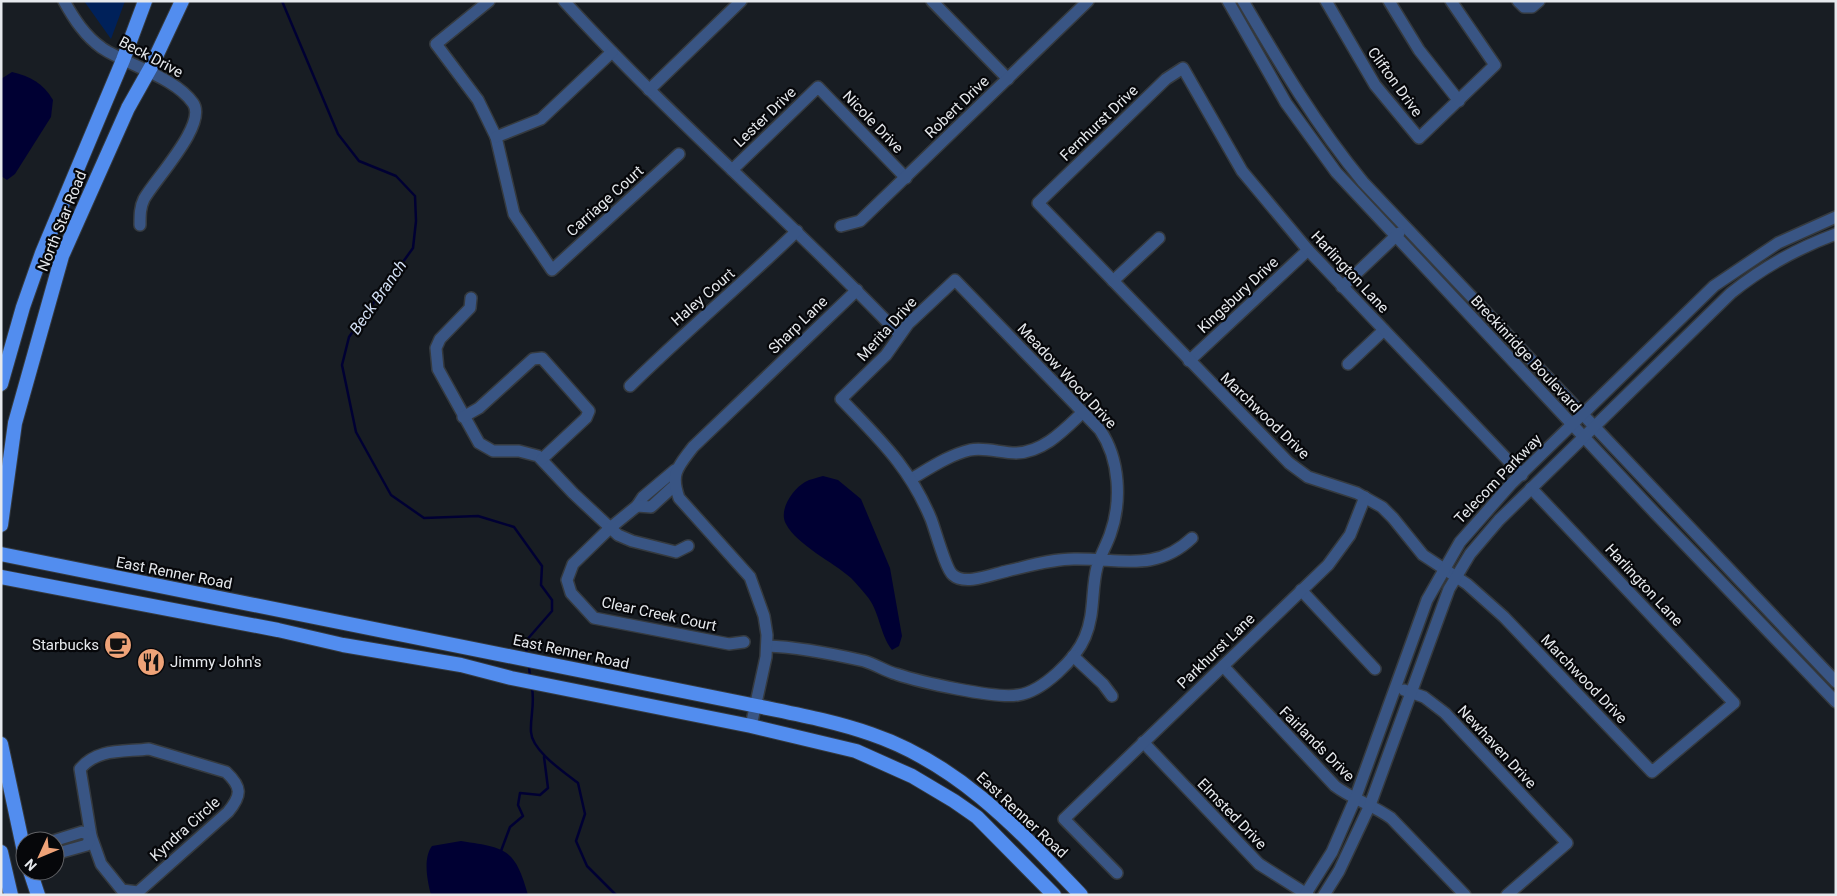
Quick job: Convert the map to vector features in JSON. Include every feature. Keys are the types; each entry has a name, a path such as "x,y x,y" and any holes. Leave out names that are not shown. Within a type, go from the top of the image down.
{"main road":[{"name":"North Star Road","path":"1,384 23,307 42,253 124,60 145,1"},
{"name":"North Star Road","path":"1,525 15,423 62,256 128,108 148,73 182,1"},
{"name":"East Renner Road","path":"1,554 210,598 466,646 543,664 757,706 836,723 873,734 905,748 963,781 1006,817 1081,895"},
{"path":"1,577 206,616 343,645 461,665 511,678 751,726 856,751 912,776 977,817 1054,895"},
{"path":"206,616 210,598"},
{"path":"461,665 466,646"},
{"path":"1,744 19,831"},
{"path":"11,895 2,860 15,858"},
{"path":"33,881 38,895"}],"street":[{"name":"Beck Drive","path":"64,1 84,33 101,48 178,88 195,106 196,115 188,138 145,198 140,210 140,225"},
{"path":"489,1 436,44 478,100 496,137 541,118 612,52"},
{"path":"564,1 649,90 797,231 900,335"},
{"path":"649,90 740,1"},
{"path":"932,1 1008,79"},
{"name":"Robert Drive","path":"841,226 860,221 1088,1"},
{"name":"Breckinridge Boulevard","path":"1243,1 1297,94 1338,152 1405,227 1836,682"},
{"name":"Clifton Drive","path":"1326,1 1375,85 1419,138 1496,65 1451,1"},
{"path":"1389,1 1419,50 1459,101"},
{"path":"1518,1 1524,7 1532,7 1539,1"},
{"name":"Breckinridge Boulevard","path":"1230,2 1286,103 1318,150 1395,237 1836,702"},
{"name":"Fernhurst Drive","path":"1038,203 1166,79 1183,68"},
{"name":"Harlington Lane","path":"1183,68 1242,171 1308,250 1342,287 1522,475"},
{"name":"Nicole Drive","path":"818,87 906,178"},
{"name":"Lester Drive","path":"732,170 818,87"},
{"name":"Carriage Court","path":"496,137 514,214 552,270 679,154"},
{"name":"Marchwood Drive","path":"1038,203 1189,361 1296,469 1325,484 1365,497 1393,518 1414,546 1443,570 1478,592 1504,617 1652,772 1734,703"},
{"name":"Telecom Parkway","path":"1306,894 1332,852 1355,799 1421,612 1460,542 1484,513 1572,424 1714,286 1778,243 1836,217"},
{"path":"1342,287 1405,227"},
{"name":"Haley Court","path":"630,386 692,325 729,296 797,231"},
{"name":"Telecom Parkway","path":"1324,895 1339,871 1370,805 1444,599 1470,554 1499,520 1721,302 1743,283 1803,247 1836,234"},
{"path":"1112,281 1158,238"},
{"name":"Kingsbury Drive","path":"1189,361 1308,250"},
{"path":"1733,272 1743,283"},
{"name":"Merita Drive","path":"911,479 888,448 841,399 886,355 900,335 955,280"},
{"name":"Meadow Wood Drive","path":"767,646 786,646 865,662 906,677 1008,696 1032,691 1043,685 1073,656 1085,638 1091,623 1099,560 1113,525 1118,482 1116,465 1106,439 1083,412 955,280"},
{"name":"Sharp Lane","path":"569,570 610,528 637,506 643,497 675,470 693,447 857,290"},
{"path":"471,298 470,308 440,339 436,348 438,369 475,438 483,447 498,452 527,452 542,459 573,493 618,535 632,541 676,552 688,546"},
{"path":"1348,364 1384,330"},
{"path":"463,417 479,408 533,360 539,358 545,360 589,411 586,418 542,459"},
{"path":"1083,412 1058,436 1045,444 1016,453 972,449 946,459 911,479 930,518 953,576 960,579 978,578 1058,560 1148,561 1175,551 1192,538"},
{"path":"675,470 675,485 680,498 750,577 764,616 767,646 757,706 751,726"},
{"path":"637,506 652,507 675,485"},
{"name":"Harlington Lane","path":"1531,488 1734,703"},
{"name":"Parkhurst Lane","path":"1116,873 1064,819 1328,565 1341,548 1359,516 1365,497"},
{"path":"1715,575 1726,565"},
{"name":"Clear Creek Court","path":"569,570 567,580 571,593 594,618 729,644 744,642"},
{"path":"1301,590 1375,670"},
{"path":"1073,656 1103,684 1112,696"},
{"name":"Fairlands Drive","path":"1223,666 1317,769 1335,786 1391,818 1465,895"},
{"name":"Newhaven Drive","path":"1395,687 1424,698 1445,713 1567,842 1507,895"},
{"name":"Elmsted Drive","path":"1143,742 1259,864 1306,894"},
{"name":"Kyndra Circle","path":"149,749 226,772 236,781 239,792 236,803 138,892 122,890 101,864 91,836 80,770 87,760 98,754 149,749"},
{"path":"65,837 82,832 91,836 87,845 65,851"}],"shaded area":[{"path":"84,1 125,1 111,39"},
{"path":"12,72 36,81 53,100 51,117 15,174 7,180 1,176 1,79"},
{"path":"823,476 838,480 861,499 890,568 902,636 899,646 892,650 884,636 871,601 851,578 798,539 786,524 784,513 788,500 800,485 811,479"},
{"path":"461,841 489,846 506,853 513,859 518,868 528,895 431,895 427,869 429,851 432,846"}],"waterway":[{"name":"Beck Branch","path":"282,1 338,134 359,161 396,176 415,196 416,221 413,248 349,337 342,365 356,432 391,495 424,518 478,516 514,527 542,566 541,585 552,600 552,611 525,642 527,656"},
{"name":"Beck Branch","path":"529,666 530,678"},
{"name":"Beck Branch","path":"532,688 531,732 533,739 543,754 578,783 585,814 576,841 587,866 616,895"},
{"path":"501,851 510,827 523,816 518,805 520,793 540,795 548,788 544,757"}],"place":[{"name":"Starbucks","path":"118,645"},
{"name":"Jimmy John's","path":"151,662"}]}
